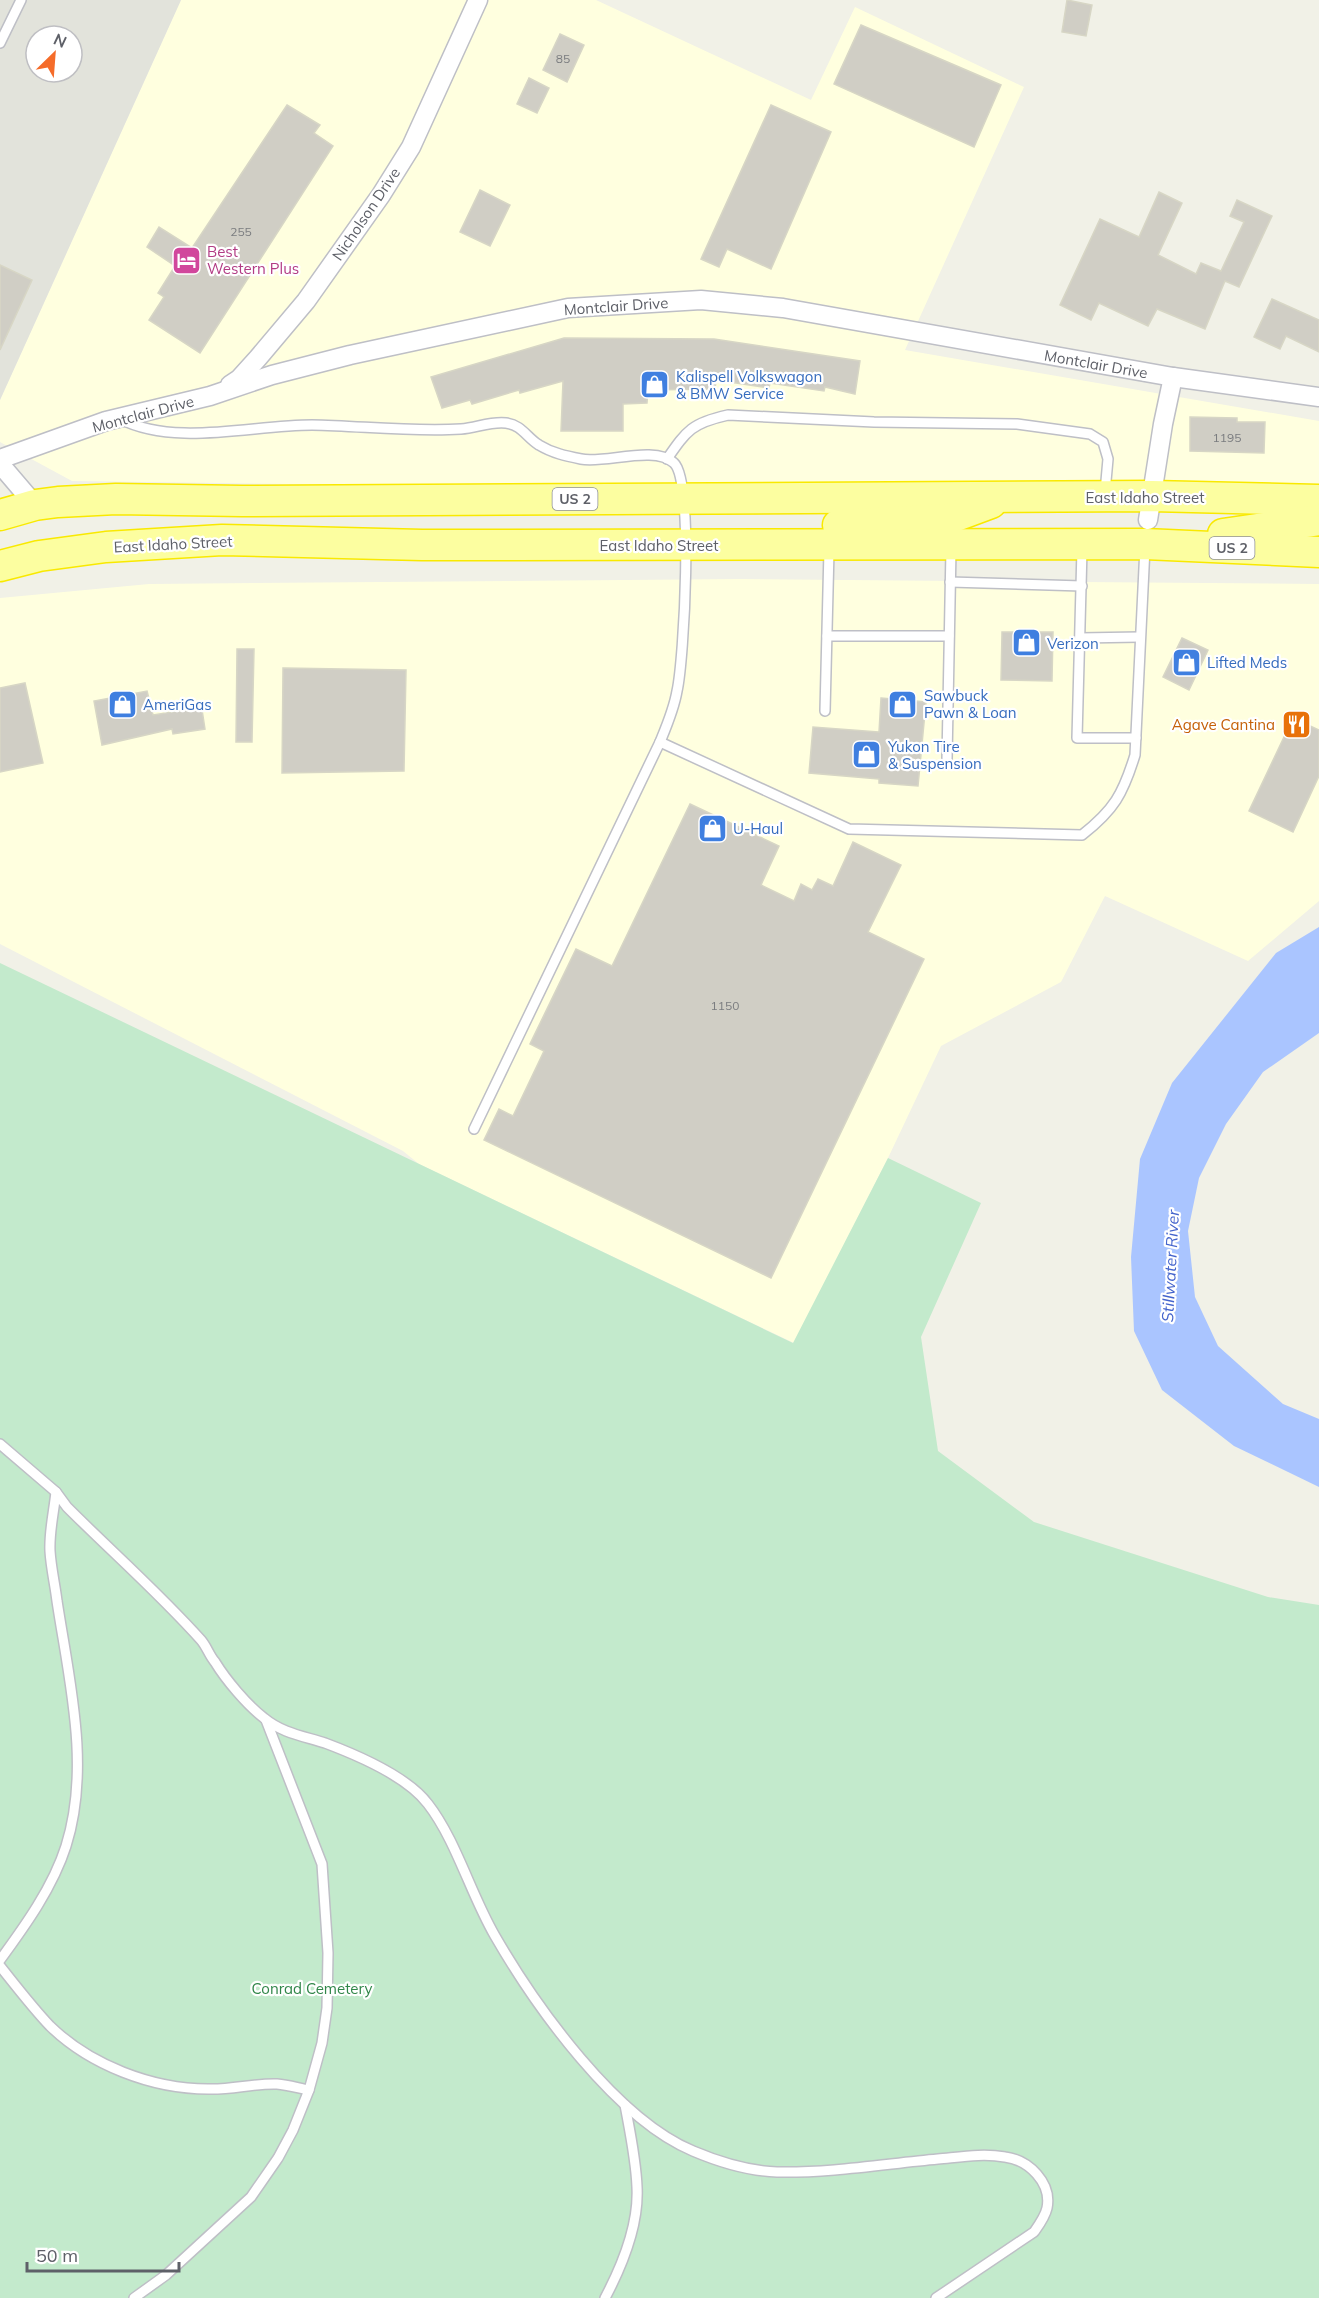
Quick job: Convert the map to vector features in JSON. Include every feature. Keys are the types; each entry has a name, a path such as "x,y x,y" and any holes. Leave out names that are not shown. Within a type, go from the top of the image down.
{"highway":[{"name":"East Idaho Street","path":"0,515 35,505 116,499 243,501 1104,496 1148,524 1319,552"},
{"path":"685,545 732,531 948,519 1009,497"},
{"name":"East Idaho Street","path":"0,566 39,556 106,547 222,540 422,545 1082,543 1148,524 1319,500"},
{"path":"1148,524 1167,532 1225,534 1319,520"}],"street":[{"name":"Nicholson Drive","path":"210,396 239,379 258,358 306,301 381,195 411,147 478,0"},
{"name":"Montclair Drive","path":"0,459 117,418 142,414 210,396 272,375 350,355 568,308 701,300 783,308 1173,377 1319,397"},
{"path":"1148,524 1163,424 1173,377"},
{"path":"0,464 35,505"}],"lane":[{"path":"0,44 21,0"},
{"path":"667,459 680,439 691,428 706,420 728,416 874,422 1017,424 1090,434 1103,442 1107,459 1104,496"},
{"path":"117,418 132,425 159,432 312,425 463,429 492,423 508,423 523,430 536,444 556,454 588,461 632,456 662,457 674,462 680,471 684,499 685,545 683,640 678,690 660,742 474,1129"},
{"path":"660,742 849,829 1082,835 1104,817 1125,785 1135,755 1148,524"},
{"path":"1082,543 1077,738 1136,738"},
{"path":"825,711 830,544"},
{"path":"947,759 951,544"},
{"path":"950,582 1082,586"},
{"path":"827,636 949,636"},
{"path":"1080,638 1140,637"},
{"path":"0,1444 56,1492 67,1507 182,1619 207,1647 221,1670 266,1720 289,1734 360,1756 391,1773 427,1802 440,1822 495,1936 552,2025 625,2105 648,2126 678,2144 750,2170 775,2172 836,2170 983,2156 1006,2157 1026,2164 1034,2170 1043,2184 1048,2199 1045,2216 1034,2232 936,2298"},
{"path":"0,1960 34,1910 56,1871 66,1846 76,1797 77,1753 72,1694 50,1552 56,1492"},
{"path":"134,2298 166,2275 251,2197 278,2158 293,2130 309,2090 322,2043 327,2008 328,1953 322,1864 266,1720"},
{"path":"0,1966 55,2030 76,2048 108,2066 142,2078 206,2090 276,2084 309,2090"},
{"path":"605,2298 626,2247 636,2213 638,2189 625,2105"}],"shaded area":[{"path":"0,0 181,0 0,400"},
{"path":"181,0 596,0 811,100 855,7 1024,87 905,350 1319,421 1319,486 441,486 72,481 0,442 0,400"},
{"path":"741,579 1319,584 1319,901 1248,961 1105,896 1061,982 941,1046 888,1158 794,1343 419,1164 403,1151 0,944 0,598 149,584"}],"green space":[{"name":"Conrad Cemetery","path":"0,963 793,1343 888,1158 981,1203 921,1337 938,1451 1034,1522 1268,1597 1319,1605 1319,2298 0,2298"}],"water":[{"name":"Stillwater River","path":"1319,927 1319,1033 1263,1072 1226,1124 1199,1178 1188,1231 1195,1297 1218,1346 1283,1404 1319,1419 1319,1487 1234,1446 1162,1390 1134,1331 1131,1257 1140,1159 1172,1083 1276,953"}],"building":[{"path":"1067,0 1092,5 1086,36 1062,32"},
{"path":"861,25 1001,85 974,147 834,84"},
{"path":"560,34 584,45 567,82 543,70"},
{"path":"529,78 549,88 537,113 517,104"},
{"path":"287,105 320,125 314,133 333,146 200,353 149,320 164,297 158,293 175,266 147,247 159,227 192,248"},
{"path":"771,105 831,132 771,269 727,249 719,267 701,259"},
{"path":"480,190 510,205 490,246 460,232"},
{"path":"1159,192 1182,203 1158,255 1196,274 1201,263 1221,271 1244,222 1230,216 1237,200 1272,216 1239,287 1225,281 1205,329 1157,309 1148,326 1099,303 1091,320 1060,305 1100,219 1139,237"},
{"path":"0,265 32,280 0,350"},
{"path":"1272,299 1319,320 1319,352 1286,336 1280,349 1254,337"},
{"path":"564,338 714,339 860,361 855,394 825,387 824,391 770,383 769,388 716,380 715,389 648,390 647,403 623,404 623,431 561,431 563,381 520,393 519,390 472,404 470,400 442,408 431,377"},
{"path":"1190,417 1237,418 1237,422 1265,422 1264,453 1190,451"},
{"path":"1002,632 1053,632 1052,681 1001,680"},
{"path":"1182,638 1208,650 1189,690 1163,677"},
{"path":"237,649 254,649 252,742 236,742"},
{"path":"283,668 406,670 404,771 282,773"},
{"path":"25,683 43,763 0,772 0,688"},
{"path":"147,691 153,715 185,710 184,706 201,703 205,729 173,734 172,729 102,745 94,701"},
{"path":"881,698 926,702 918,786 879,783 879,779 809,773 813,727 879,732"},
{"path":"1293,718 1319,730 1319,776 1293,832 1249,811"},
{"path":"690,804 779,846 761,885 794,901 801,884 812,890 818,879 833,886 853,842 901,865 868,932 924,959 771,1278 484,1140 499,1109 513,1116 544,1051 530,1044 576,949 612,966"}],"place":[{"name":"Best Western Plus","path":"186,260"},
{"name":"Kalispell Volkswagon & BMW Service","path":"655,385"},
{"name":"Verizon","path":"1026,643"},
{"name":"Lifted Meds","path":"1186,662"},
{"name":"AmeriGas","path":"122,704"},
{"name":"Sawbuck Pawn & Loan","path":"903,704"},
{"name":"Agave Cantina","path":"1296,724"},
{"name":"Yukon Tire & Suspension","path":"867,755"},
{"name":"U-Haul","path":"712,828"}]}
